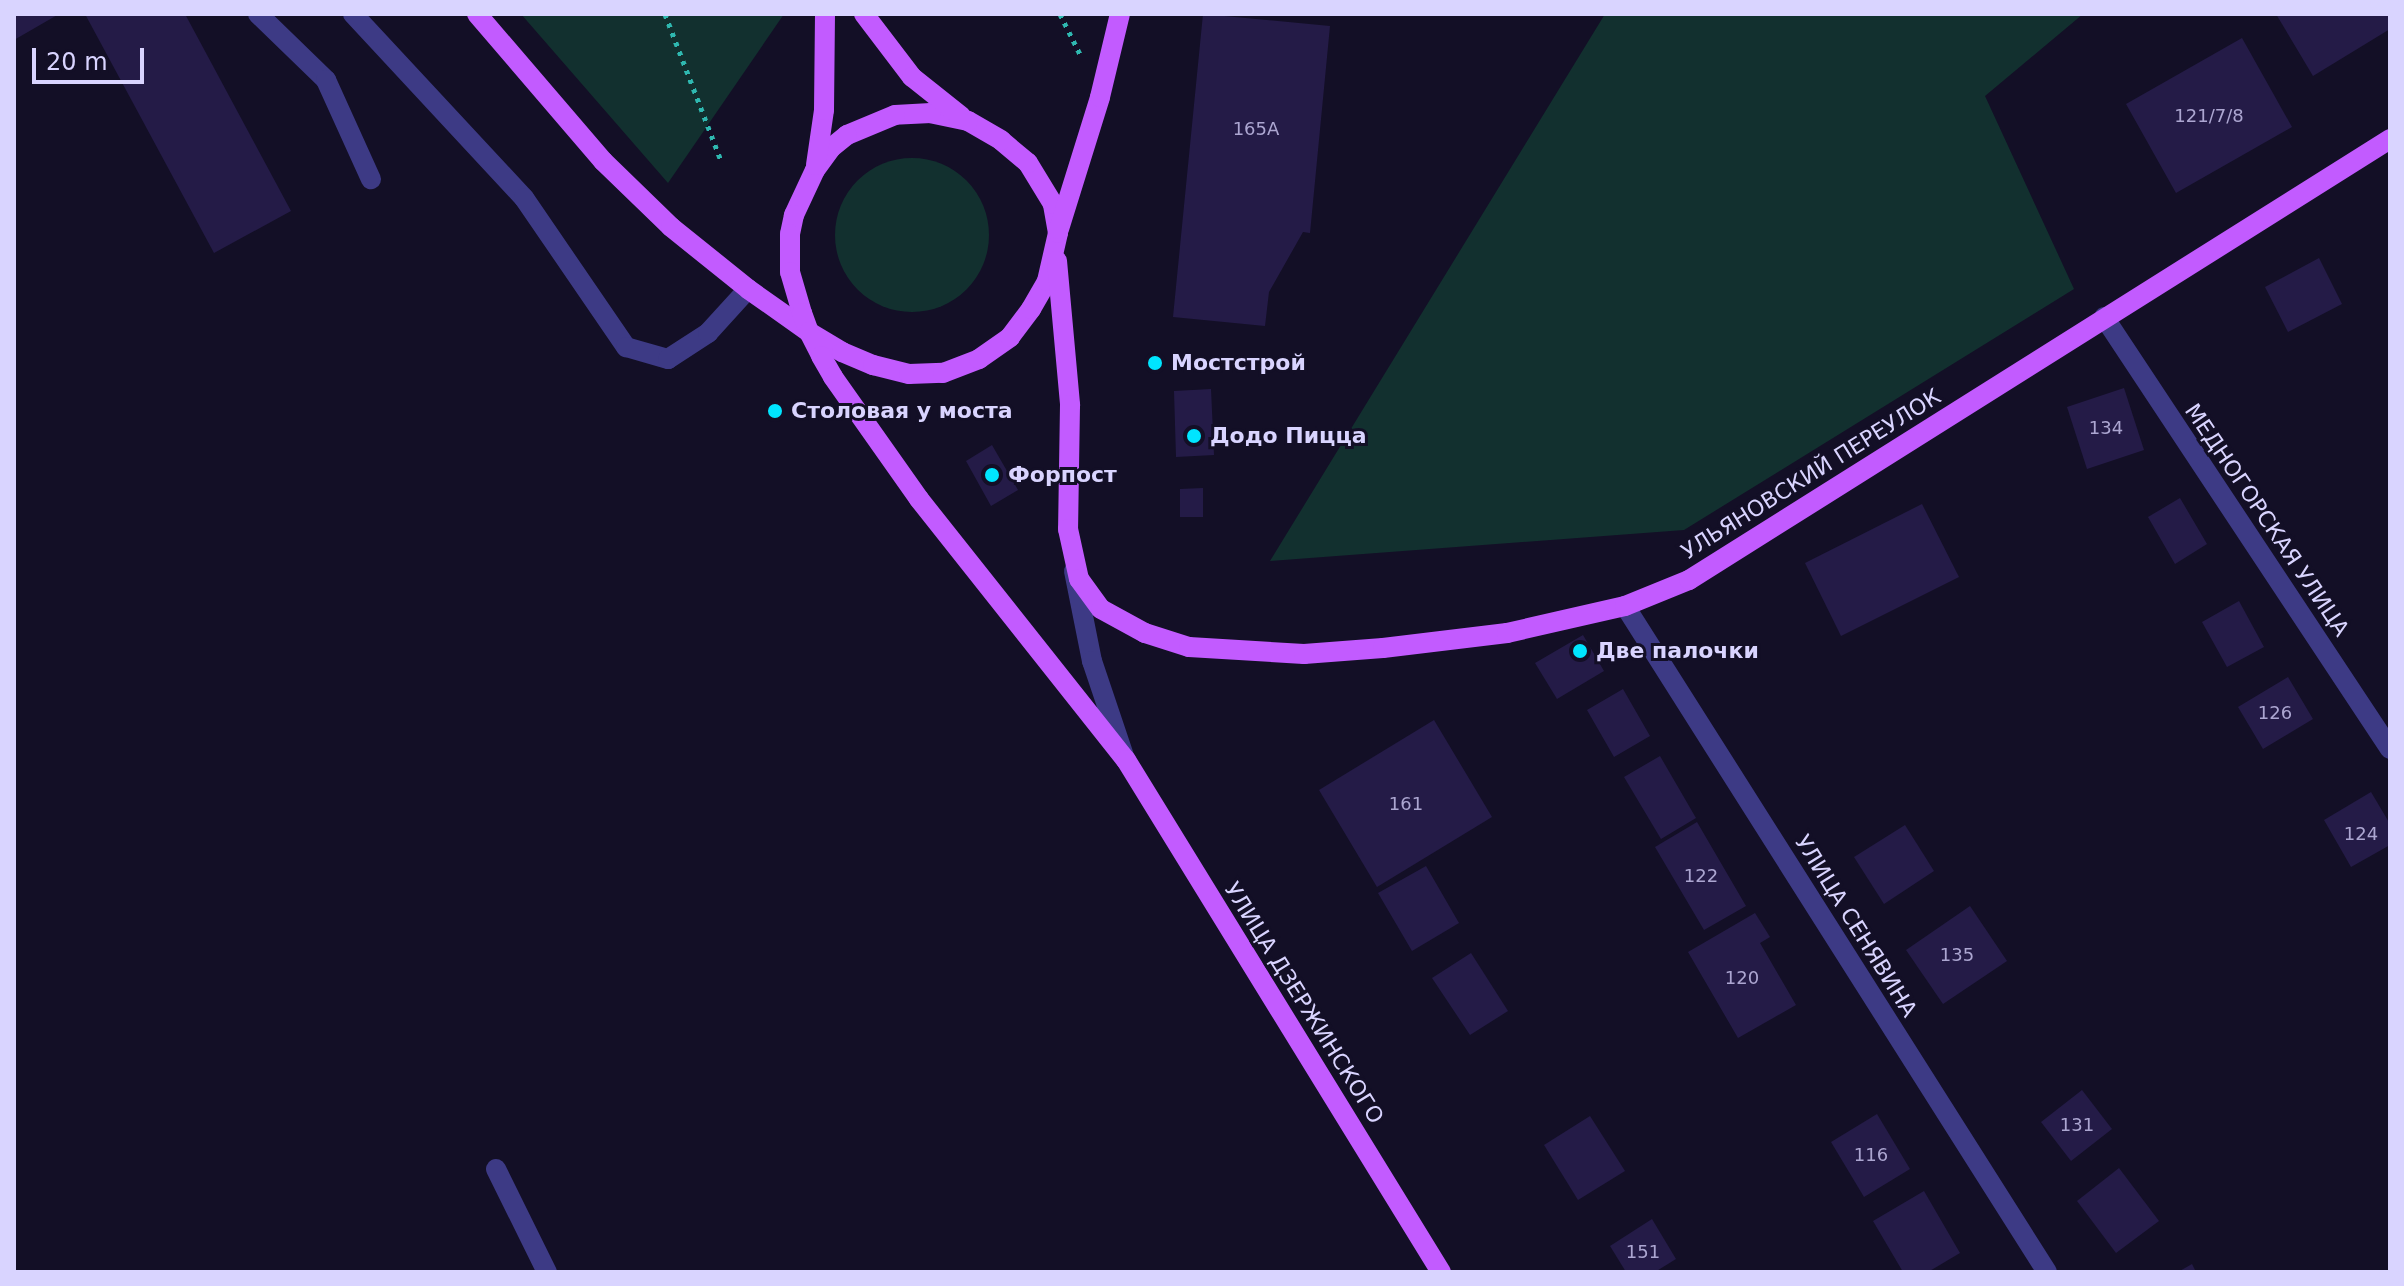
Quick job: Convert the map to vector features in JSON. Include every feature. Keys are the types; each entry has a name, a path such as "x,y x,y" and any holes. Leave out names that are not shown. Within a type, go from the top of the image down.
{"main road":[{"path":"477,14 603,161 671,227 748,289 809,332 842,352 873,365 909,374 943,373 979,359 1010,337 1031,309 1057,243 1100,97 1120,14"},
{"path":"815,170 824,110 825,14"},
{"path":"864,14 912,77 1028,163 1053,204 1070,405 1068,529 1071,557"},
{"path":"809,332 795,292 789,251 794,215 815,170 831,148 847,135 895,115 931,113 968,121"},
{"name":"УЛЬЯНОВСКИЙ ПЕРЕУЛОК","path":"1071,557 1079,579 1101,609 1145,633 1189,647 1304,654 1383,648 1507,633 1625,606 1689,580 2390,139"},
{"name":"УЛИЦА ДЗЕРЖИНСКОГО","path":"809,332 833,377 919,499 1126,760 1441,1272"}],"street":[{"path":"258,14 326,80 371,179"},
{"path":"353,14 524,198 626,347 668,359 708,333 748,289"},
{"name":"МЕДНОГОРСКАЯ УЛИЦА","path":"2104,317 2390,749"},
{"path":"1071,557 1092,661 1126,760"},
{"name":"УЛИЦА СЕНЯВИНА","path":"1625,606 2047,1272"},
{"path":"496,1169 547,1272"}],"path":[{"path":"665,14 721,161"}],"green space":[{"path":"521,14 784,14 668,183"},
{"path":"1605,14 2083,14 1985,96 2074,289 1684,530 1270,561"},
{"path":"912,158 942,164 967,180 983,205 989,235 983,265 967,290 942,306 912,312 882,306 857,290 841,265 835,235 841,205 857,180 882,164"}],"building":[{"path":"14,14 59,14 14,40"},
{"path":"85,14 185,14 291,211 214,253"},
{"path":"1203,14 1330,26 1310,233 1303,232 1269,292 1265,326 1173,317"},
{"path":"2276,14 2390,14 2390,29 2313,76"},
{"path":"2242,38 2292,127 2176,193 2126,104"},
{"path":"2319,258 2342,304 2288,332 2265,287"},
{"path":"2124,388 2144,450 2087,469 2067,407"},
{"path":"1211,389 1214,455 1176,457 1174,391"},
{"name":"Форпост","path":"992,445 1018,490 991,506 966,461"},
{"path":"1203,488 1203,517 1180,517 1180,489"},
{"path":"2180,498 2207,544 2175,564 2148,517"},
{"path":"1922,504 1959,577 1841,636 1805,563"},
{"path":"2239,601 2264,647 2227,667 2202,622"},
{"path":"1583,635 1604,671 1557,699 1535,663"},
{"path":"2288,677 2313,719 2263,749 2238,707"},
{"path":"1623,689 1650,736 1614,757 1587,710"},
{"path":"1434,720 1492,817 1377,887 1319,790"},
{"path":"1660,756 1696,818 1661,839 1624,777"},
{"path":"2371,792 2390,824 2390,845 2351,867 2324,820"},
{"path":"1697,822 1746,906 1704,930 1655,847"},
{"path":"1905,825 1934,871 1884,904 1854,857"},
{"path":"1426,866 1459,923 1412,951 1378,893"},
{"path":"1970,906 2007,961 1943,1004 1906,950"},
{"path":"1755,913 1770,937 1760,943 1796,1005 1738,1038 1688,952"},
{"path":"1471,953 1508,1011 1470,1035 1432,978"},
{"path":"2082,1090 2112,1129 2071,1161 2041,1122"},
{"path":"1877,1114 1910,1169 1864,1197 1831,1142"},
{"path":"1590,1116 1625,1171 1578,1200 1544,1145"},
{"path":"2119,1168 2159,1221 2116,1253 2077,1201"},
{"path":"1924,1191 1960,1253 1928,1272 1903,1272 1873,1221"},
{"path":"1652,1219 1676,1259 1655,1272 1626,1272 1610,1246"},
{"path":"2192,1264 2196,1272 2178,1272"}],"place":[{"name":"Мостстрой","path":"1155,363"},
{"name":"Столовая у моста","path":"775,411"},
{"name":"Додо Пицца","path":"1194,436"},
{"name":"Форпост","path":"992,475"},
{"name":"Две палочки","path":"1580,651"}]}
